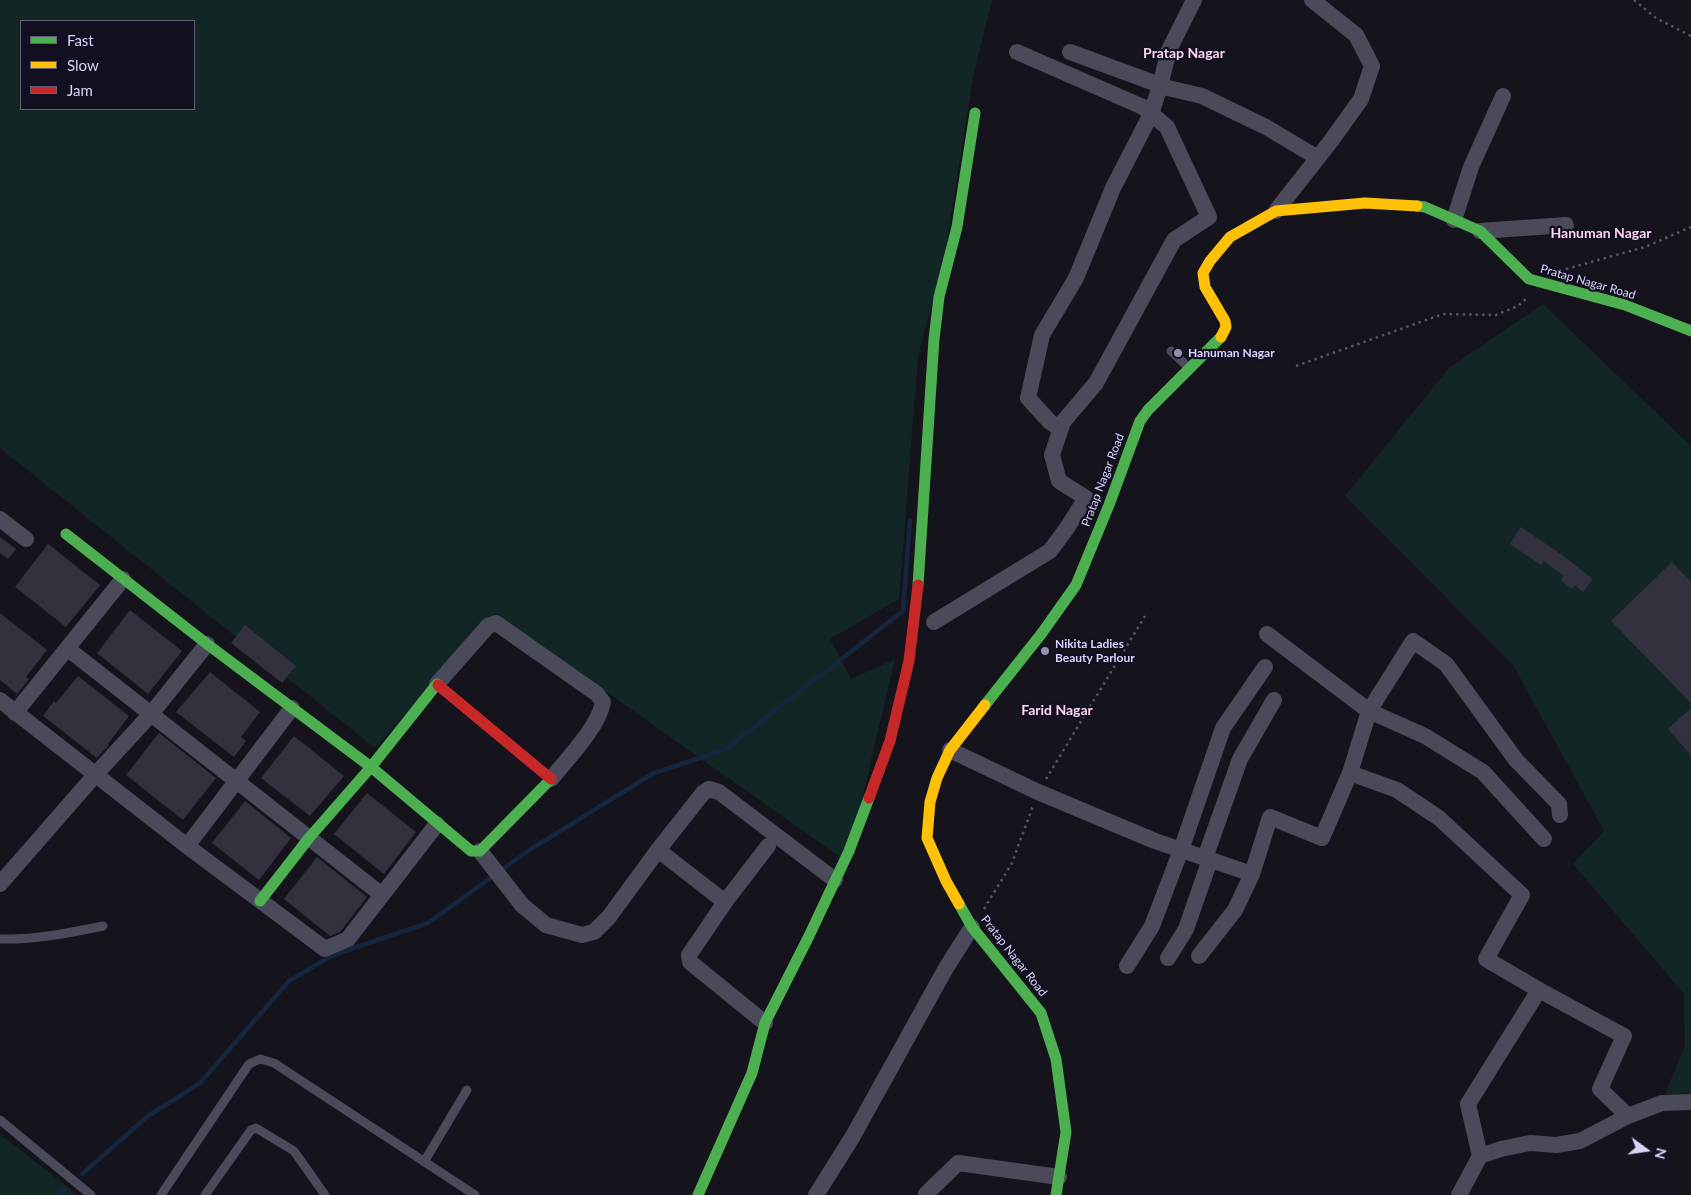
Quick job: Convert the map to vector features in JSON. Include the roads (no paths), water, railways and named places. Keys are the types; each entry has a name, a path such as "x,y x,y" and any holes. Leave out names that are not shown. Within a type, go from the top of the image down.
{"street":[{"path":"1061,429 1050,422 1028,398 1042,335 1076,278 1114,188 1150,114 1160,86 1169,50 1194,0"},
{"path":"1276,211 1361,99 1372,66 1356,35 1312,0"},
{"path":"934,622 1050,551 1067,528 1086,498 1059,481 1052,456 1063,422 1096,383 1174,240 1209,217 1167,127 1143,107 1017,52"},
{"path":"1070,52 1160,86 1202,96 1266,126 1318,158"},
{"path":"1454,220 1471,167 1503,96"},
{"path":"698,1195 752,1073 765,1023 849,851 890,741 910,661 917,602 934,339 939,297 957,227 975,113"},
{"name":"Pratap Nagar Road","path":"1056,1195 1066,1132 1056,1059 1041,1013 972,927 946,881 928,838 930,802 937,778 950,750 1042,633 1076,585 1109,506 1140,421 1148,410 1223,334 1226,327 1225,321 1205,287 1203,273 1210,261 1230,237 1276,211 1365,203 1426,207 1480,231 1528,279 1625,305 1691,331"},
{"path":"1480,231 1566,225"},
{"path":"0,519 26,539"},
{"path":"66,534 206,644 371,767 471,851 483,855 522,905 546,925 582,935 594,932 609,917 702,793 709,789 719,792 835,880"},
{"path":"15,713 123,579"},
{"path":"260,901 308,838 371,767 437,684 488,626 496,623 597,694 603,702 601,712 588,732 551,779 483,855"},
{"path":"1267,634 1369,711 1425,736 1483,772 1544,839"},
{"path":"1199,956 1235,910 1252,874 1270,817 1322,838 1350,772 1369,711 1412,641 1446,664 1516,760 1559,804 1560,815"},
{"path":"0,884 151,714 206,644"},
{"path":"68,649 382,895"},
{"path":"1127,966 1152,926 1181,850 1223,728 1265,667"},
{"path":"437,684 551,779"},
{"path":"0,700 187,846 325,949 348,939 437,824"},
{"path":"1168,958 1186,929 1240,759 1274,700"},
{"path":"187,846 292,708"},
{"path":"950,750 1038,792 1155,841 1252,874"},
{"path":"1350,772 1397,790 1439,818 1522,895 1486,959 1624,1036 1600,1089 1628,1116"},
{"path":"765,1023 690,962 689,955 725,902 768,846"},
{"path":"658,850 725,902"},
{"path":"816,1195 853,1136 946,968 972,927"},
{"path":"1459,1195 1480,1156 1468,1104 1539,990"},
{"path":"1480,1156 1501,1149 1530,1144 1556,1145 1580,1141 1628,1116 1662,1103 1691,1102"},
{"path":"926,1194 958,1163 1059,1177"}],"lane":[{"path":"1171,351 1190,368"},
{"path":"0,939 20,940 54,936 103,926"},
{"path":"161,1195 250,1064 260,1059 274,1063 475,1195"},
{"path":"424,1162 467,1090"},
{"path":"0,1120 91,1195"},
{"path":"205,1195 251,1130 256,1128 294,1151 325,1195"}],"waterway":[{"path":"82,1174 148,1116 200,1083 289,981 333,955 428,923 528,851 652,774 726,749 903,611 910,520"},
{"path":"56,1195 65,1189"}],"place":[{"name":"Hanuman Nagar","path":"1178,353"},
{"name":"Nikita Ladies Beauty Parlour","path":"1045,651"}],"district":[{"name":"Pratap Nagar","path":"1184,53"},
{"name":"Hanuman Nagar","path":"1601,233"},
{"name":"Farid Nagar","path":"1057,710"}]}
